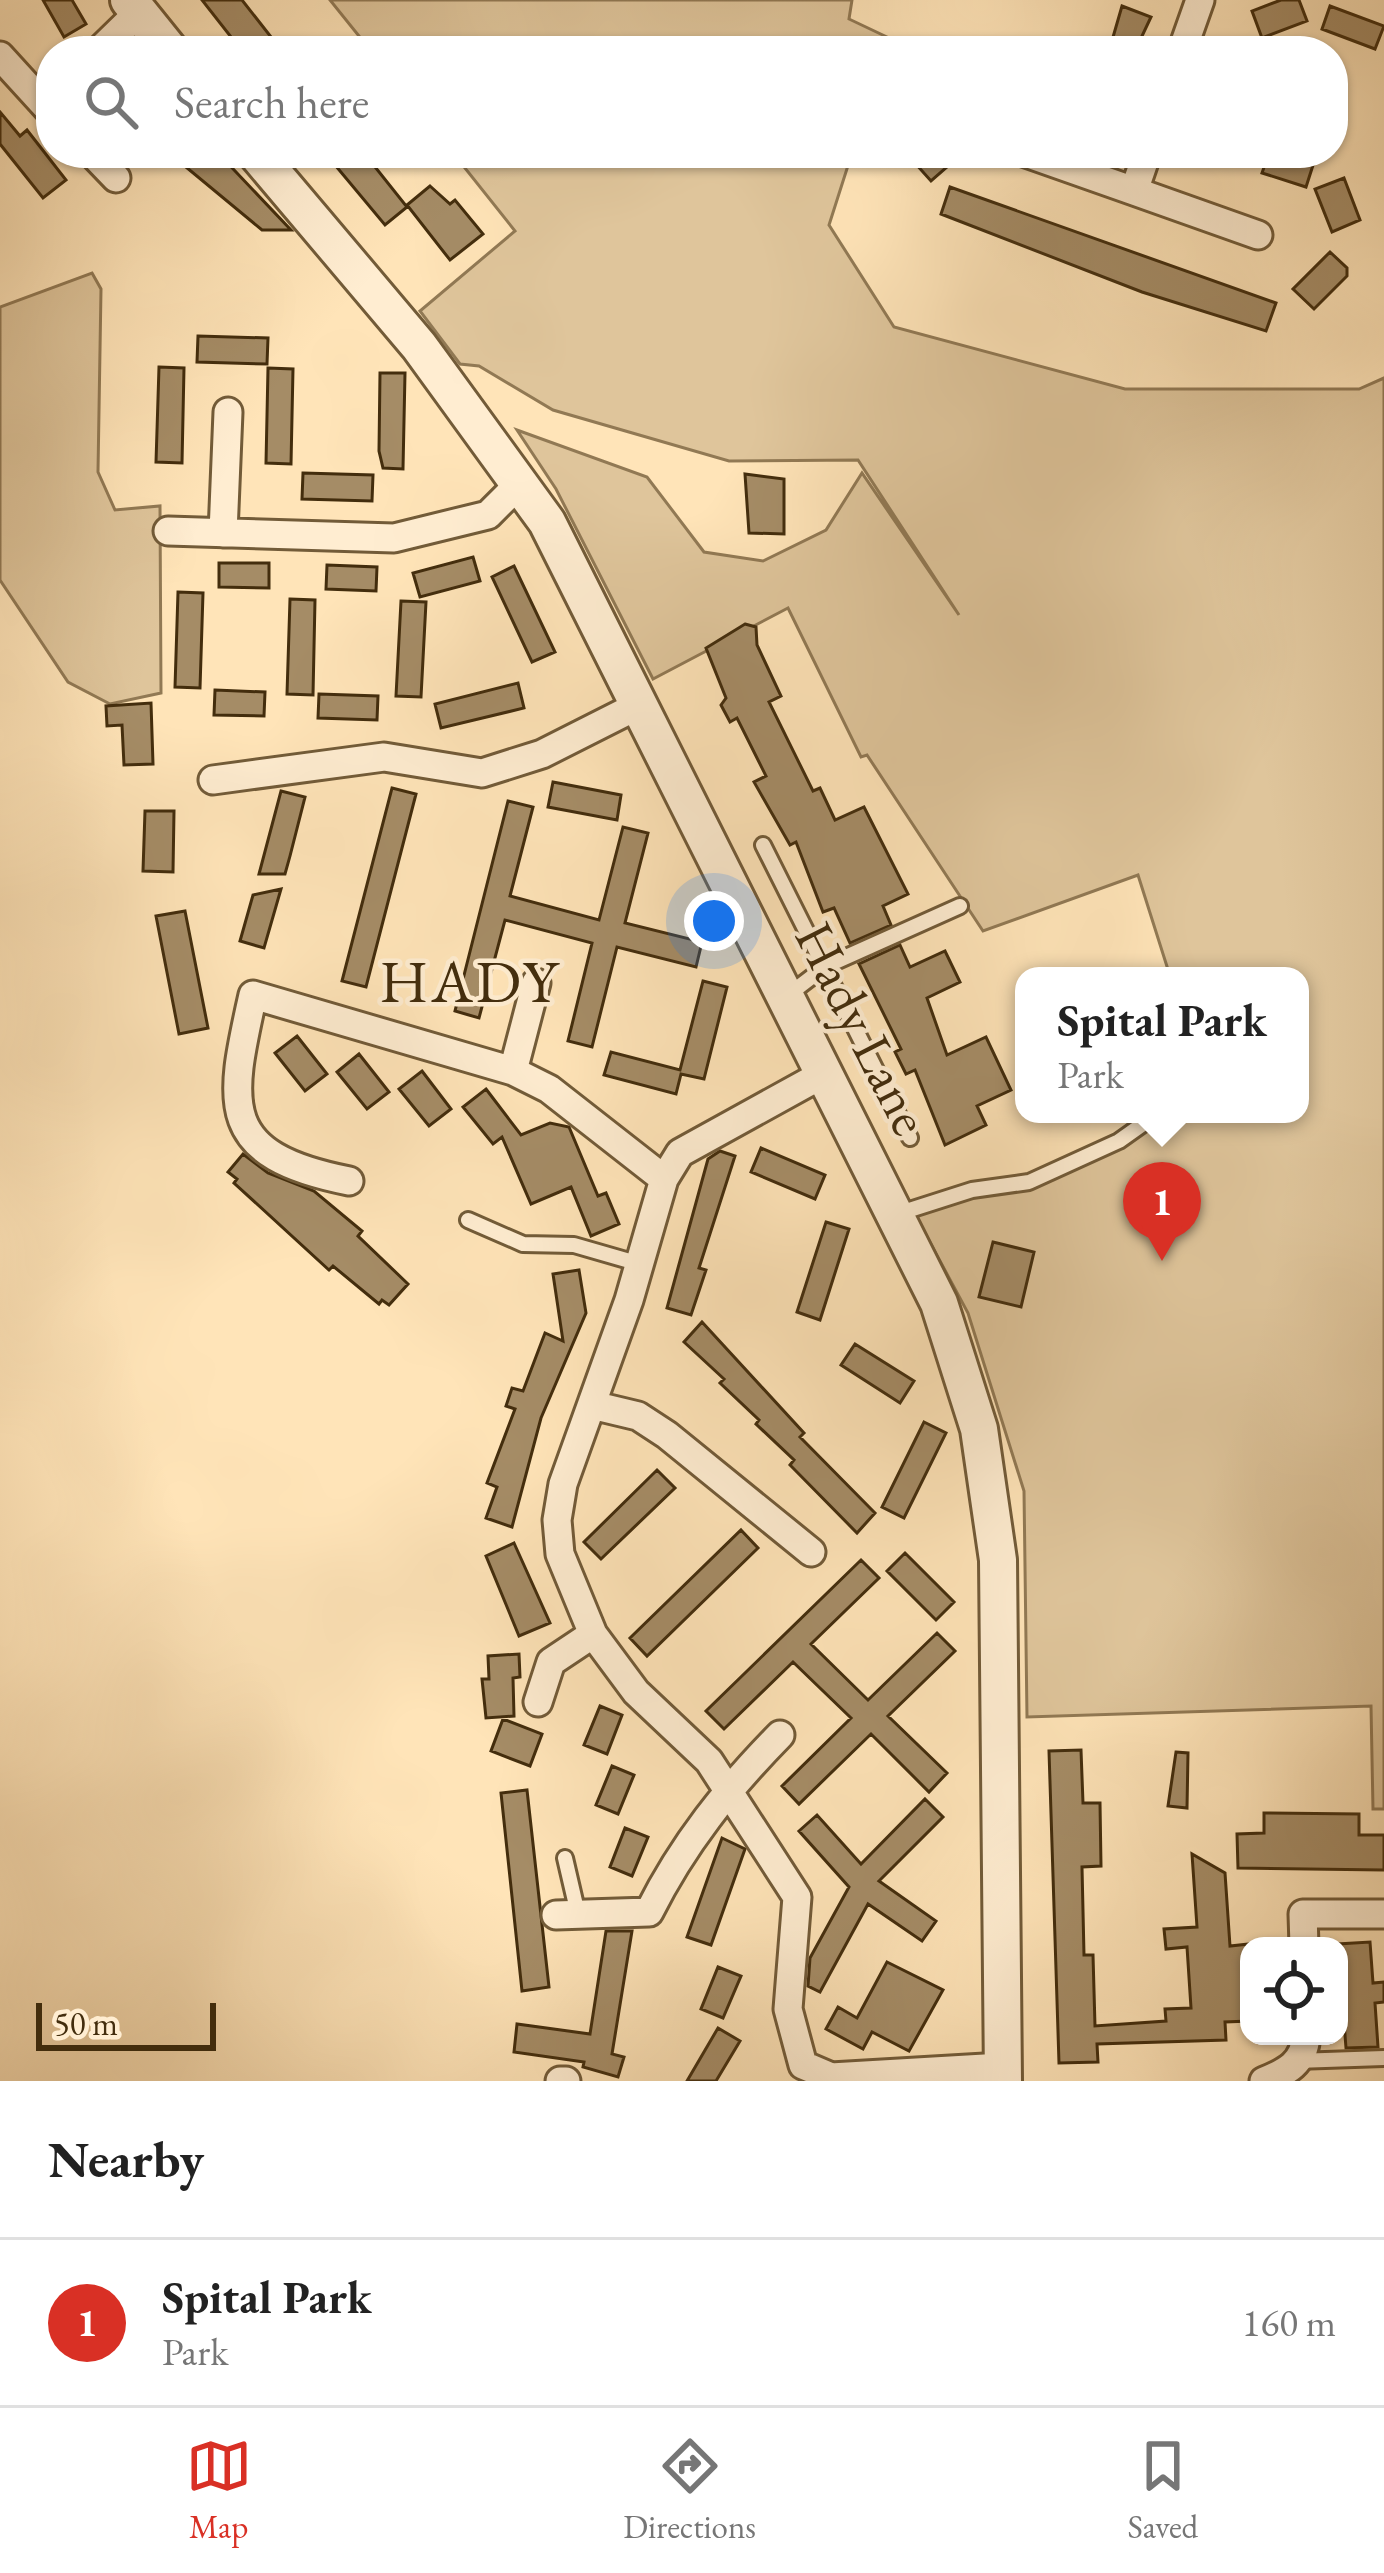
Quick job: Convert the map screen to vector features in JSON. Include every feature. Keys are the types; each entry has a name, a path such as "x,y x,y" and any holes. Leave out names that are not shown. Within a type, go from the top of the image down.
{"street":[{"path":"1188,36 1200,0"},
{"path":"110,36 133,6 158,36"},
{"path":"0,56 36,93"},
{"path":"106,168 116,178"},
{"name":"Hady Lane","path":"269,168 419,346 521,482 639,705 939,1303 980,1429 996,1543 1003,2074"},
{"path":"1069,168 1258,235"},
{"path":"1134,191 1142,168"},
{"path":"223,533 228,412"},
{"path":"167,532 394,538 488,515 521,482"},
{"path":"213,780 384,757 482,773 542,754 639,705"},
{"path":"513,1071 536,983"},
{"path":"349,1181 301,1172 245,1126 234,1100 253,995 513,1071 549,1089 664,1179"},
{"path":"825,1073 680,1153 664,1179 640,1264 563,1484 557,1520 560,1554 592,1634 635,1692 709,1761 797,1897 788,2009 793,2073 831,2078 1003,2074"},
{"path":"592,1405 638,1416 667,1435 811,1552"},
{"path":"538,1702 551,1662 592,1634"},
{"path":"567,1914 649,1912 690,1839 727,1789 780,1735"},
{"path":"1300,1937 1290,1914 1384,1914"},
{"path":"1264,2081 1290,2072 1301,2049"}],"lane":[{"path":"763,845 910,1138"},
{"path":"787,996 826,966 960,906"},
{"path":"897,1214 972,1190 1029,1182 1119,1141 1144,1123"},
{"path":"468,1220 523,1244 574,1245 640,1264"},
{"path":"565,1858 567,1914"},
{"path":"1301,2049 1384,2058"}],"shaded area":[{"path":"330,0 852,0 849,19 885,36 359,36"},
{"path":"465,168 847,168 829,225 894,327 1125,389 1359,389 1384,378 1384,1809 1373,1809 1371,1706 1027,1717 1024,1491 968,1313 912,1209 1029,1182 1141,1123 1309,1123 1309,967 1167,967 1138,875 983,931 867,755 861,757 788,608 653,679 556,489 517,430 647,477 704,552 763,561 826,530 862,473 959,615 858,460 729,461 553,410 479,366 460,364 420,311 515,231"},
{"path":"92,273 101,289 98,472 115,510 160,506 161,693 110,704 68,682 0,580 0,307"}],"building":[{"path":"43,0 72,0 86,24 63,36"},
{"path":"202,0 242,0 270,36 230,36"},
{"path":"1281,0 1299,0 1307,21 1261,36 1252,11"},
{"path":"1122,6 1151,17 1142,36 1113,36"},
{"path":"1330,6 1384,26 1375,49 1322,29"},
{"path":"0,112 20,136 27,130 36,142 36,168 57,168 66,180 43,198 0,144"},
{"path":"187,168 232,168 291,230 262,230"},
{"path":"338,168 376,168 407,207 385,225"},
{"path":"919,168 946,168 931,181"},
{"path":"1264,168 1312,168 1306,187 1262,173"},
{"path":"1344,178 1360,220 1332,232 1315,189"},
{"path":"430,186 450,204 455,200 483,234 450,260 407,205"},
{"path":"950,187 1276,303 1266,331 1142,292 941,214"},
{"path":"1330,252 1347,268 1347,276 1314,309 1293,289"},
{"path":"198,336 268,338 267,364 197,362"},
{"path":"159,367 184,368 182,463 156,462"},
{"path":"268,368 293,369 291,464 266,463"},
{"path":"380,373 405,373 403,469 383,468"},
{"path":"303,473 373,475 372,501 302,499"},
{"path":"745,474 784,479 784,534 749,533"},
{"path":"473,557 480,581 420,597 413,573"},
{"path":"219,563 269,563 269,588 219,587"},
{"path":"327,565 377,567 376,591 326,589"},
{"path":"514,566 555,652 532,662 492,577"},
{"path":"178,592 203,593 200,688 175,687"},
{"path":"290,599 315,600 313,695 287,694"},
{"path":"401,601 426,602 421,697 396,696"},
{"path":"745,624 756,627 757,645 781,696 769,702 813,791 820,788 835,820 864,807 908,894 883,906 891,925 850,943 834,908 823,912 796,842 790,845 754,782 766,776 737,718 730,722 721,705 726,698 706,648"},
{"path":"518,683 524,708 441,728 435,704"},
{"path":"215,690 265,692 264,716 214,715"},
{"path":"319,694 378,696 377,720 318,718"},
{"path":"151,703 153,764 124,765 122,725 107,726 106,706"},
{"path":"553,782 621,795 617,820 548,807"},
{"path":"392,788 416,794 366,987 342,981"},
{"path":"281,791 305,797 290,856 285,874 259,874"},
{"path":"508,801 533,807 510,896 599,920 623,827 648,833 625,923 702,942 696,967 617,947 592,1047 568,1041 592,943 505,920 479,1018 455,1011"},
{"path":"145,811 174,811 173,872 143,871"},
{"path":"281,889 264,948 240,941 253,895"},
{"path":"185,911 208,1028 179,1034 156,916"},
{"path":"900,945 910,967 945,951 960,982 927,998 947,1055 986,1037 1011,1090 977,1106 986,1125 945,1145 915,1070 906,1074 895,1052 901,1049 859,964"},
{"path":"703,981 727,987 704,1079 681,1074 676,1094 604,1075 611,1052 680,1070"},
{"path":"297,1036 327,1074 305,1091 275,1053"},
{"path":"359,1054 389,1092 367,1109 337,1072"},
{"path":"422,1071 451,1109 429,1126 399,1089"},
{"path":"486,1089 521,1135 550,1123 569,1127 598,1196 606,1193 619,1224 591,1236 571,1187 531,1204 502,1137 493,1144 463,1107"},
{"path":"761,1148 825,1175 815,1199 751,1172"},
{"path":"720,1151 735,1156 699,1268 706,1270 691,1315 667,1308 708,1159"},
{"path":"243,1154 268,1173 314,1191 362,1231 358,1236 408,1284 389,1305 382,1300 379,1304 333,1266 329,1270 234,1183 237,1179 228,1172"},
{"path":"826,1222 849,1229 820,1320 797,1312"},
{"path":"993,1242 1034,1252 1021,1307 979,1297"},
{"path":"579,1270 586,1313 541,1418 512,1527 486,1518 497,1487 487,1483 515,1409 506,1406 512,1388 523,1391 545,1333 563,1341 553,1274"},
{"path":"702,1322 804,1433 800,1437 875,1513 857,1533 790,1465 794,1460 720,1383 724,1379 684,1342"},
{"path":"855,1344 914,1381 900,1403 841,1365"},
{"path":"924,1422 946,1433 904,1518 882,1507"},
{"path":"657,1470 675,1488 601,1559 584,1542"},
{"path":"741,1530 758,1548 647,1656 630,1638"},
{"path":"514,1543 550,1623 519,1636 486,1556"},
{"path":"905,1553 954,1602 936,1620 887,1571"},
{"path":"861,1560 879,1578 811,1644 868,1700 937,1633 955,1651 888,1716 947,1773 929,1792 871,1734 799,1804 782,1786 851,1718 793,1662 724,1729 706,1711"},
{"path":"519,1654 520,1677 513,1678 514,1716 486,1718 482,1679 489,1679 488,1656"},
{"path":"600,1706 622,1715 607,1754 584,1745"},
{"path":"503,1719 542,1734 530,1766 491,1751"},
{"path":"1081,1750 1083,1803 1100,1803 1101,1866 1082,1867 1084,1955 1093,1955 1095,2026 1166,2021 1165,2009 1191,2008 1187,1947 1166,1949 1164,1929 1197,1927 1192,1854 1225,1873 1230,1946 1240,1945 1240,2021 1225,2022 1226,2040 1097,2044 1098,2062 1059,2063 1049,1751"},
{"path":"1176,1752 1188,1753 1187,1808 1168,1806"},
{"path":"612,1766 634,1775 618,1814 596,1805"},
{"path":"527,1790 549,1987 522,1991 501,1793"},
{"path":"925,1799 943,1817 879,1881 936,1921 922,1941 868,1904 820,1992 808,1986 810,1958 849,1887 799,1831 817,1815 861,1864"},
{"path":"1264,1813 1359,1814 1359,1835 1384,1835 1384,1870 1238,1868 1237,1834 1264,1833"},
{"path":"625,1828 648,1837 632,1876 610,1867"},
{"path":"722,1838 745,1849 711,1945 687,1937"},
{"path":"606,1931 632,1931 612,2054 624,2057 618,2077 583,2067 584,2062 514,2052 517,2024 590,2034"},
{"path":"1370,1942 1373,1983 1384,1982 1384,2002 1375,2003 1378,2047 1346,2048 1348,1943"},
{"path":"887,1962 943,1990 909,2051 872,2032 863,2049 826,2029 838,2007 857,2018"},
{"path":"718,1967 741,1976 723,2018 701,2009"},
{"path":"718,2028 740,2041 716,2081 687,2081"}],"place":[{"name":"Spital Park","path":"1162,1261"}],"district":[{"name":"HADY","path":"470,981"}]}
